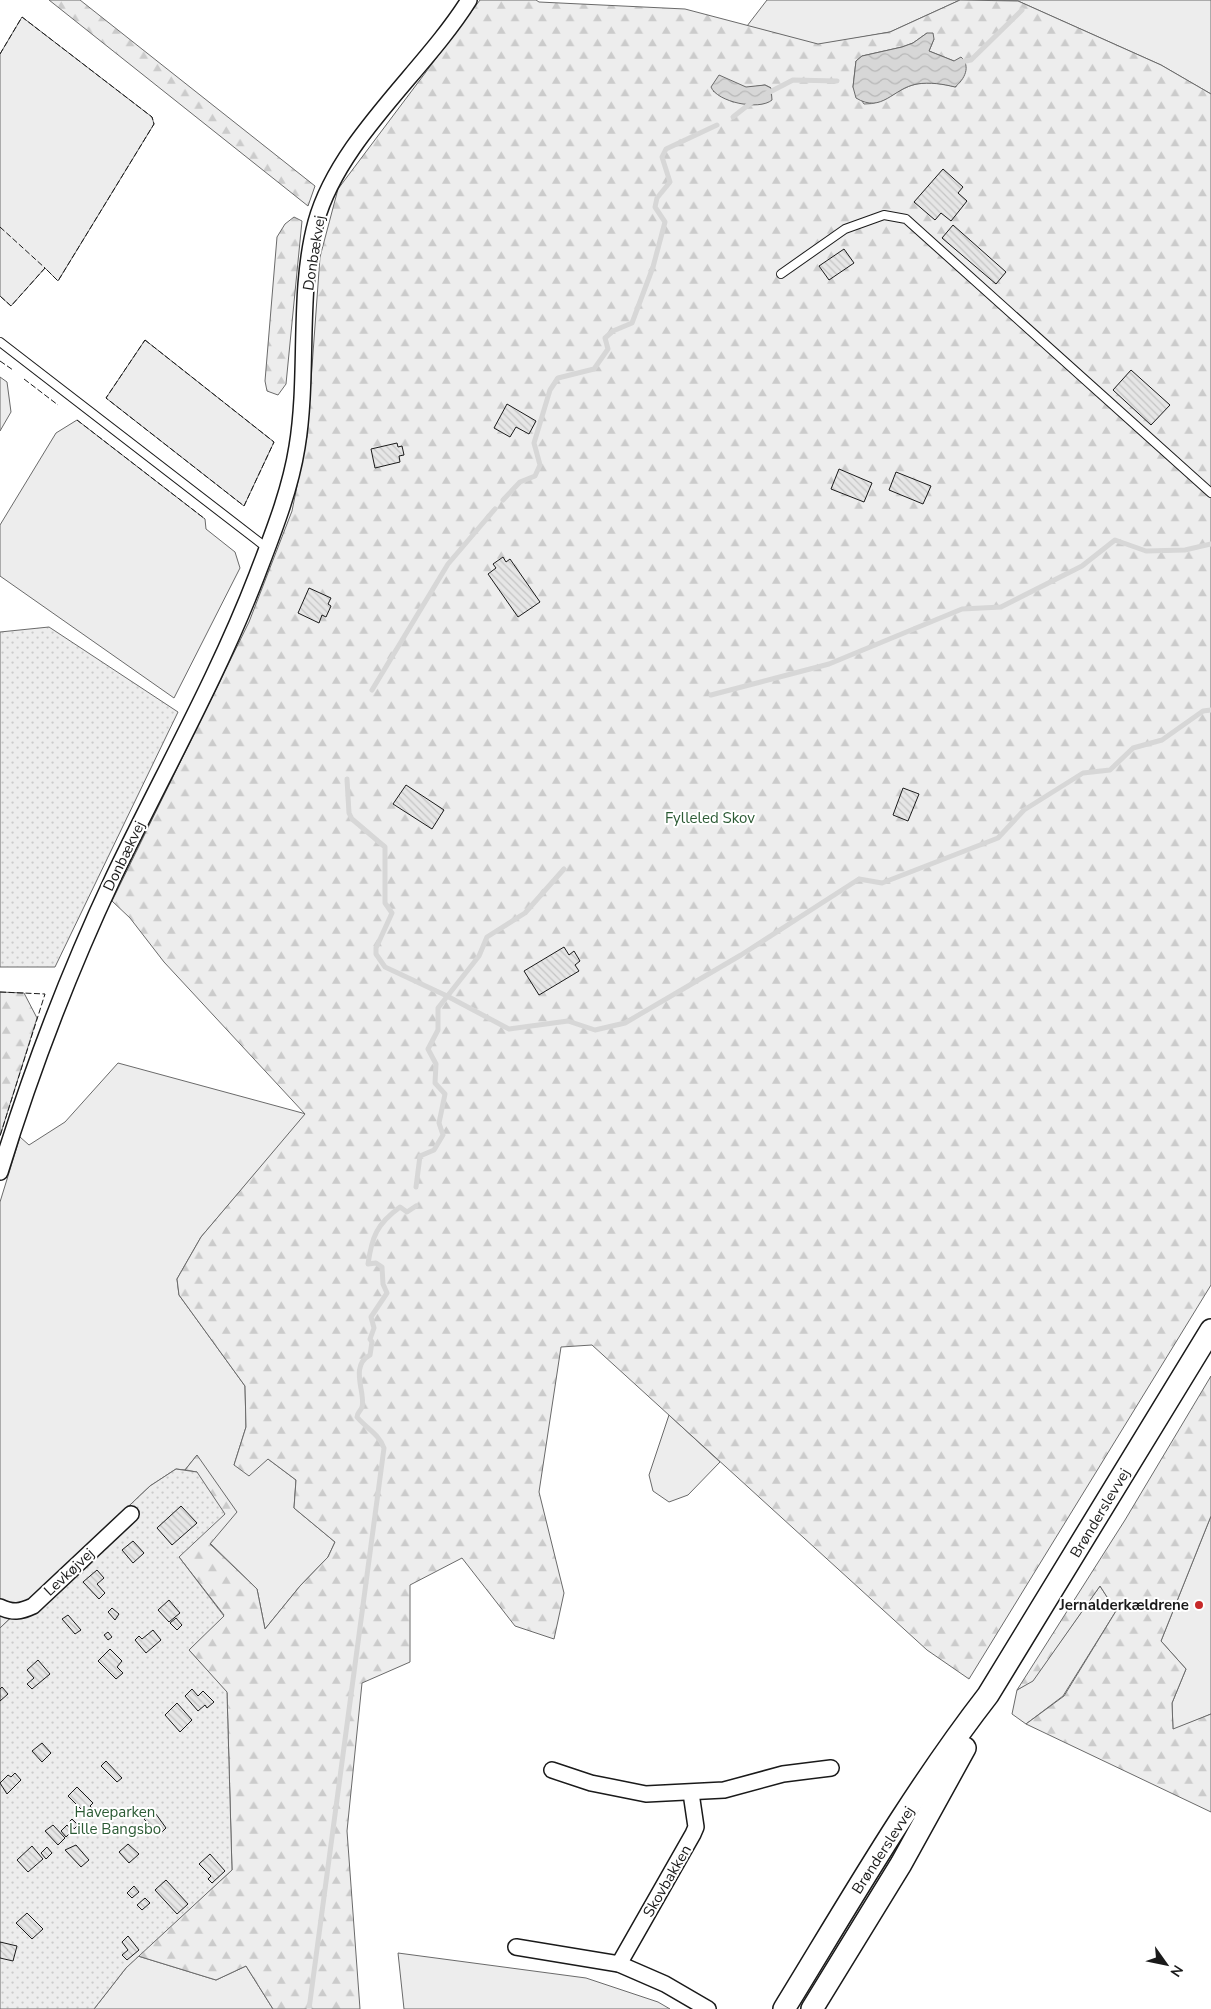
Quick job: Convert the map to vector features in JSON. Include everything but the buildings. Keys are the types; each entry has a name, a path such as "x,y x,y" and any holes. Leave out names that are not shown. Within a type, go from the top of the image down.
{"main road":[{"name":"Brønderslevvej","path":"784,2009 882,1849 967,1722 988,1695 1208,1340"},
{"name":"Brønderslevvej","path":"812,2009 901,1864 976,1727 988,1695"}],"street":[{"name":"Donbækvej","path":"0,1172 40,1048 63,989 112,879 239,621 286,498 298,445 309,270 316,222 331,185 358,143 468,0"},
{"name":"Levkøjvej","path":"0,1607 10,1612 21,1612 33,1606 131,1514"},
{"path":"552,1770 591,1782 646,1794 724,1790 783,1774 831,1768"},
{"name":"Skovbakken","path":"619,1964 693,1834 696,1826 691,1793"},
{"path":"516,1947 619,1964 665,1984 708,2009"}],"lane":[{"path":"781,274 846,229 884,215 906,219 1211,493"},
{"path":"0,342 267,548"}],"shaded area":[{"path":"767,0 960,0 890,32 818,45 747,26"},
{"path":"992,0 1211,0 1211,94 1161,65 1018,1"},
{"path":"22,17 152,117 154,124 58,281 45,268 11,306 0,296 0,54"},
{"path":"145,340 274,442 244,506 106,398"},
{"path":"0,377 7,382 11,412 0,431"},
{"path":"77,420 205,519 206,529 235,552 240,568 174,698 0,576 0,525 56,433"},
{"path":"118,1063 306,1114 201,1237 177,1279 179,1295 245,1386 246,1427 234,1465 268,1459 296,1480 294,1508 335,1542 328,1557 300,1586 265,1629 257,1589 210,1543 197,1455 185,1470 176,1469 150,1486 0,1628 0,1202 20,1137 29,1145 65,1122"},
{"path":"669,1415 720,1462 688,1495 669,1502 653,1491 649,1475"},
{"path":"1211,1516 1211,1714 1173,1730 1172,1703 1186,1669 1161,1641"},
{"path":"1100,1586 1116,1611 1063,1696 1026,1724 1012,1714 1017,1690 1033,1680"},
{"path":"398,1953 586,1978 658,2002 670,2009 404,2009"},
{"path":"138,1956 216,1980 246,1966 273,2009 94,2009 126,1968"}],"green space":[{"path":"49,0 80,0 315,186 308,206"},
{"name":"Fylleled Skov","path":"480,0 536,0 539,2 685,9 818,44 890,32 960,0 1018,1 1161,65 1211,94 1211,1285 969,1679 927,1650 592,1345 561,1347 539,1492 564,1593 554,1639 515,1626 462,1558 410,1585 410,1662 362,1683 347,1831 360,2009 273,2009 246,1966 216,1980 138,1956 232,1870 227,1693 189,1650 224,1615 179,1557 197,1472 185,1470 197,1455 237,1512 210,1544 257,1589 265,1629 300,1586 328,1557 335,1542 294,1508 296,1480 268,1459 249,1476 234,1465 246,1427 245,1386 179,1295 177,1279 201,1237 305,1114 164,962 130,918 112,901 249,622 292,511 307,436 320,257 338,189","holes":["927,33 934,39 929,51 954,61 956,87 921,83 909,86 878,102 864,104 853,87 856,61 862,56 913,43","729,81 746,88 765,85 771,88 733,102 713,91"]},
{"path":"294,217 302,221 286,384 278,395 267,391 265,381 277,237 285,224"},
{"path":"49,627 178,712 55,967 0,967 0,632"},
{"path":"0,992 24,993 37,1018 0,1136"},
{"path":"1211,1376 1211,1516 1161,1641 1186,1669 1172,1703 1173,1729 1211,1714 1211,1812 1026,1724 1064,1696 1116,1611 1100,1586 1033,1681 1017,1690 1125,1520"},
{"name":"Haveparken Lille Bangsbo","path":"176,1469 197,1472 225,1514 179,1557 224,1616 189,1650 227,1692 232,1870 126,1968 94,2009 0,2009 0,1628 150,1486"}],"water":[{"path":"927,33 933,33 934,39 929,51 954,61 961,57 966,64 966,72 959,84 955,87 927,83 917,84 909,86 880,102 873,103 856,98 853,87 856,61 862,56 913,43"},
{"path":"719,75 746,87 765,85 771,88 772,100 758,105 749,105 721,97 711,87"}],"waterway":[{"path":"961,62 971,60 1022,10"},
{"path":"766,94 793,80 837,81"},
{"path":"733,117 752,102"},
{"path":"503,500 520,482 535,476 540,465 534,443 550,390 558,378 594,369 608,349 605,338 613,331 632,323 653,267 665,222 655,207 657,198 670,182 662,157 666,149 717,125"},
{"path":"372,690 448,564 495,509"},
{"path":"711,695 829,664 962,609 1001,607 1082,566 1115,540 1146,551 1185,550 1211,544"},
{"path":"347,779 349,813 352,819 385,847 385,903 392,913 376,948 376,954 385,967 447,996 509,1029 568,1021 595,1030 625,1023 741,955 859,879 882,883 998,838 1024,810 1083,773 1110,770 1133,748 1162,740 1203,711 1211,710"},
{"path":"416,1187 420,1156 434,1150 443,1135 439,1123 445,1094 435,1083 436,1064 428,1049 438,1030 438,1008 479,956 487,937 525,913 564,869"},
{"path":"309,2009 384,1448 376,1435 357,1417 363,1401 359,1373 360,1366 370,1355 372,1342 370,1339 374,1328 371,1317 387,1293 383,1284 382,1267 376,1263 368,1264 371,1246 381,1225 400,1207 407,1212 416,1206"}],"fence":[{"path":"0,54 22,17 152,117 154,124 58,281 45,268 11,306 0,296"},
{"path":"0,227 45,268"},
{"path":"145,340 274,442 244,506 106,398 145,340"},
{"path":"0,361 13,370"},
{"path":"24,379 58,405"},
{"path":"77,420 205,519"},
{"path":"0,992 45,994 0,1136"}],"place":[{"name":"Jernalderkældrene","path":"1199,1605"}]}
